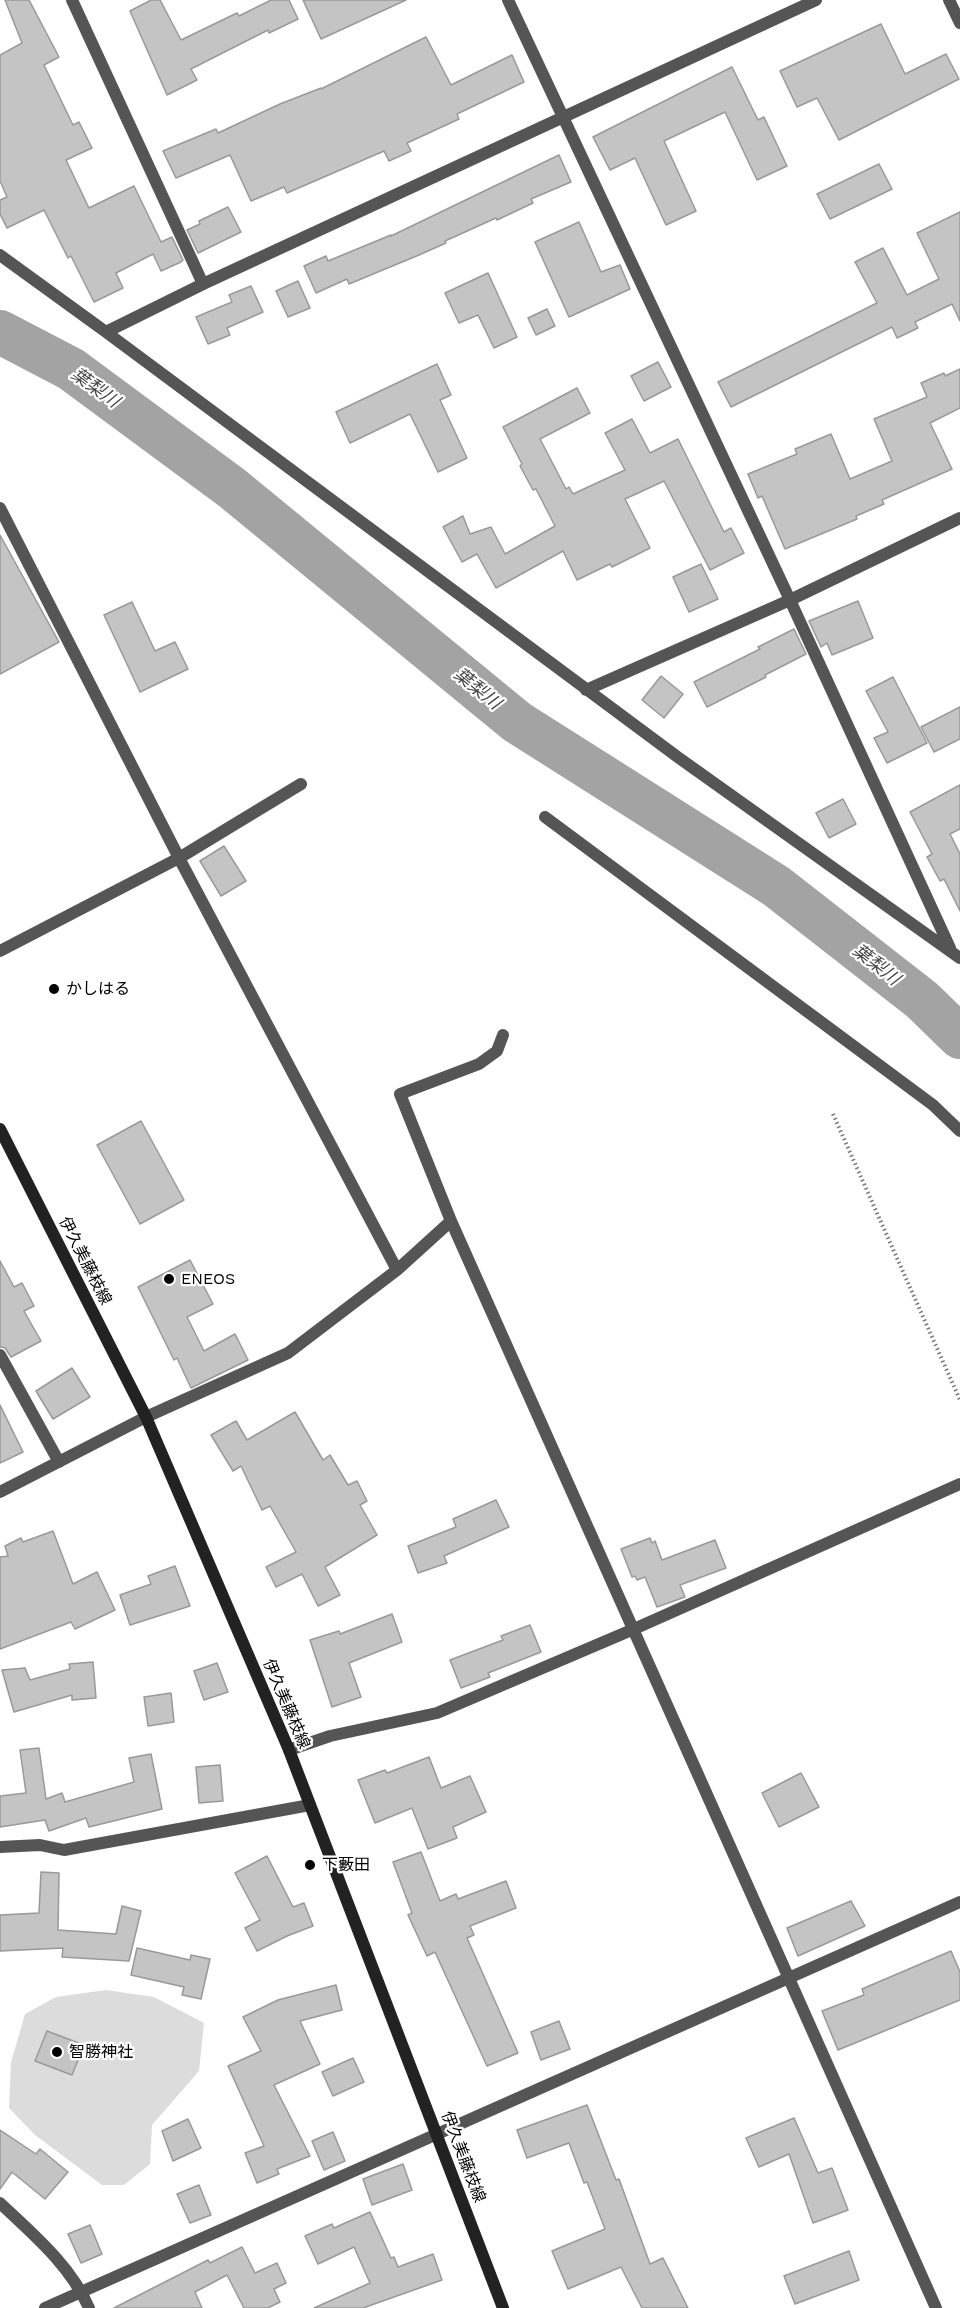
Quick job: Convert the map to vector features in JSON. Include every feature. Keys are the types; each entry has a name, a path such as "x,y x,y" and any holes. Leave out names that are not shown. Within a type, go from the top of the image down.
{"main road":[{"name":"伊久美藤枝線","path":"0,1130 146,1418 289,1750 503,2308"}],"street":[{"path":"72,0 203,284"},
{"path":"508,0 790,600 950,949"},
{"path":"106,332 203,284 816,0"},
{"path":"949,0 960,23"},
{"path":"0,255 688,765 960,958"},
{"path":"0,508 179,858 397,1270"},
{"path":"586,690 790,600 960,518"},
{"path":"0,951 179,858 301,784"},
{"path":"546,817 933,1105 960,1131"},
{"path":"503,1035 497,1051 479,1064 400,1094 451,1221 936,2308"},
{"path":"0,1492 146,1418 288,1353 397,1270 451,1221"},
{"path":"0,1355 59,1462"},
{"path":"289,1750 330,1736 437,1713 634,1629 960,1484"},
{"path":"0,1847 40,1845 64,1850 310,1805"},
{"path":"45,2308 960,1902"},
{"path":"0,2203 45,2245 82,2292 89,2308"}],"path":[{"path":"833,1114 960,1400"}],"shaded area":[{"path":"106,1990 154,1997 204,2023 199,2071 152,2125 150,2164 124,2185 102,2185 35,2135 9,2108 11,2062 25,2014 56,1997"}],"building":[{"path":"5,0 29,0 59,57 44,65 73,125 79,122 92,148 66,160 89,208 134,186 161,242 172,237 183,260 181,262 161,271 153,254 116,273 123,288 94,302 71,256 68,258 44,210 7,228 0,214 0,200 7,197 0,181 0,55 22,43"},
{"path":"151,0 160,0 181,40 237,13 239,16 271,0 289,0 298,19 269,33 268,30 191,69 197,80 167,95 130,11"},
{"path":"303,0 406,0 321,39"},
{"path":"881,24 905,74 946,54 959,79 839,140 817,98 797,107 780,71"},
{"path":"426,37 451,85 512,55 524,82 457,114 459,119 407,143 411,151 389,161 384,151 287,193 284,187 251,201 230,155 176,178 163,151 216,129 218,133 280,104 321,89"},
{"path":"732,67 758,120 764,117 787,166 757,180 725,112 664,141 696,211 666,225 635,158 610,170 593,137"},
{"path":"559,155 571,182 531,199 533,203 445,241 446,243 419,255 349,284 347,279 316,293 304,266 326,256 328,261 391,236"},
{"path":"879,164 892,189 830,219 817,194"},
{"path":"228,207 241,232 198,253 187,230 200,224 199,221"},
{"path":"960,212 960,321 952,304 915,322 918,328 897,338 892,327 731,407 718,382 877,303 855,262 883,248 907,295 939,279 917,233"},
{"path":"579,222 601,272 620,265 630,289 569,317 535,242"},
{"path":"488,273 517,337 494,348 478,315 459,323 445,293"},
{"path":"298,281 310,308 288,317 276,291"},
{"path":"251,286 263,312 227,328 230,335 208,344 196,317 232,302 229,295"},
{"path":"547,309 555,326 536,335 528,318"},
{"path":"658,362 671,387 644,401 631,376"},
{"path":"437,364 451,395 440,400 467,458 438,472 410,414 350,443 336,412"},
{"path":"960,369 960,408 930,423 952,469 882,500 884,504 856,516 857,519 785,549 762,496 758,498 748,474 797,454 795,449 831,434 850,479 892,461 874,419 927,397 921,383"},
{"path":"577,388 590,413 540,439 566,489 569,487 573,494 625,470 605,433 632,419 650,453 678,439 724,532 731,528 744,553 710,570 664,481 625,499 650,548 612,567 610,564 577,580 563,551 496,588 477,554 462,562 443,527 463,516 470,534 491,527 505,554 555,526 536,489 533,490 520,466 522,464 503,427"},
{"path":"0,535 59,642 0,674"},
{"path":"701,564 718,599 689,612 673,577"},
{"path":"858,601 873,638 832,655 827,643 821,647 809,621"},
{"path":"132,602 155,651 175,642 188,669 140,692 104,615"},
{"path":"794,629 806,654 707,707 694,682"},
{"path":"661,676 683,694 664,718 642,700"},
{"path":"893,677 927,743 887,763 874,738 888,732 866,691"},
{"path":"960,707 960,739 934,752 921,727"},
{"path":"960,785 960,829 950,834 960,854 960,911 944,879 940,881 927,857 932,854 910,812"},
{"path":"843,799 856,824 829,838 816,813"},
{"path":"224,846 246,881 221,896 200,861"},
{"path":"141,1121 184,1200 140,1224 97,1145"},
{"path":"190,1260 213,1304 187,1317 204,1351 235,1334 248,1360 191,1388 177,1358 174,1360 138,1287"},
{"path":"0,1261 14,1287 22,1283 34,1306 24,1311 41,1341 11,1357 5,1348 0,1347"},
{"path":"72,1368 90,1397 53,1419 36,1391"},
{"path":"0,1405 23,1452 0,1463"},
{"path":"295,1412 323,1460 330,1455 348,1485 357,1481 367,1501 360,1505 377,1535 325,1567 340,1595 318,1606 302,1574 276,1587 266,1567 296,1552 270,1506 262,1510 241,1466 233,1471 211,1435 236,1421 247,1440"},
{"path":"496,1500 509,1527 444,1556 447,1563 418,1573 408,1546 456,1527 453,1519"},
{"path":"53,1531 73,1584 97,1572 115,1610 75,1629 71,1622 0,1649 0,1557 8,1556 5,1546 21,1538 23,1542"},
{"path":"650,1538 652,1543 655,1541 662,1560 715,1540 726,1568 680,1585 685,1597 657,1607 645,1577 637,1580 635,1576 632,1577 621,1549"},
{"path":"175,1566 190,1606 130,1625 120,1595 151,1584 148,1576"},
{"path":"392,1614 402,1642 349,1663 361,1697 332,1707 310,1640 339,1631 340,1634"},
{"path":"530,1625 541,1652 488,1673 490,1677 461,1688 450,1660 503,1640 501,1636"},
{"path":"93,1662 96,1698 72,1700 72,1695 14,1712 2,1670 25,1668 30,1680 70,1669 69,1664"},
{"path":"217,1663 228,1692 204,1700 194,1671"},
{"path":"171,1693 174,1722 148,1726 144,1697"},
{"path":"39,1748 46,1799 62,1793 65,1802 134,1782 129,1758 151,1754 162,1809 89,1827 86,1818 49,1831 45,1820 0,1827 0,1796 26,1793 20,1750"},
{"path":"429,1757 441,1788 470,1776 486,1812 453,1827 457,1838 428,1849 412,1808 375,1823 358,1780 385,1770 387,1773"},
{"path":"220,1765 223,1801 199,1803 196,1767"},
{"path":"801,1773 819,1807 779,1827 762,1793"},
{"path":"421,1852 440,1901 456,1894 458,1899 506,1881 516,1908 470,1926 474,1935 467,1938 518,2053 487,2066 435,1952 427,1956 408,1915 412,1913 393,1862"},
{"path":"267,1856 293,1907 304,1903 313,1926 257,1951 245,1928 260,1920 235,1873"},
{"path":"41,1872 59,1873 58,1930 116,1934 122,1906 141,1911 129,1961 62,1957 63,1948 0,1951 0,1915 39,1913"},
{"path":"851,1901 865,1926 798,1956 787,1928"},
{"path":"137,1948 190,1960 191,1955 210,1959 201,1999 182,1995 184,1987 131,1975"},
{"path":"951,1951 960,1972 960,2000 838,2050 822,2011 864,1995 862,1989"},
{"path":"336,1985 342,2010 300,2021 320,2064 274,2085 310,2156 277,2169 279,2174 257,2183 245,2153 264,2146 228,2066 261,2051 243,2017 278,2000"},
{"path":"559,2021 570,2049 541,2060 531,2032"},
{"path":"47,2031 84,2045 72,2075 35,2061"},
{"path":"353,2058 364,2082 333,2096 322,2072"},
{"path":"587,2105 616,2180 619,2179 650,2264 663,2258 688,2308 642,2308 621,2267 568,2289 552,2251 605,2229 569,2143 527,2158 517,2130"},
{"path":"794,2118 818,2173 832,2168 848,2210 813,2223 789,2154 759,2167 746,2138"},
{"path":"188,2119 201,2148 173,2161 162,2131"},
{"path":"0,2130 36,2154 40,2149 68,2172 45,2199 12,2172 0,2189"},
{"path":"333,2132 345,2161 324,2170 312,2141"},
{"path":"403,2164 412,2190 372,2205 363,2179"},
{"path":"199,2185 211,2215 190,2223 177,2194"},
{"path":"370,2212 391,2258 394,2257 398,2267 433,2254 442,2280 363,2308 314,2308 370,2283 354,2247 318,2264 305,2236 332,2224 334,2228"},
{"path":"90,2225 102,2254 81,2263 68,2234"},
{"path":"242,2247 255,2273 277,2263 286,2283 274,2289 280,2302 268,2308 244,2308 227,2275 195,2292 202,2308 114,2308 208,2260 210,2263"},
{"path":"849,2251 859,2280 795,2304 784,2276"}],"waterway":[{"name":"葉梨川","path":"0,332 71,369 232,488 517,722 776,886 922,1000 960,1037"}],"place":[{"name":"かしはる","path":"54,989"},
{"name":"ENEOS","path":"169,1279"},
{"name":"下藪田","path":"310,1865"},
{"name":"智勝神社","path":"57,2052"}]}
